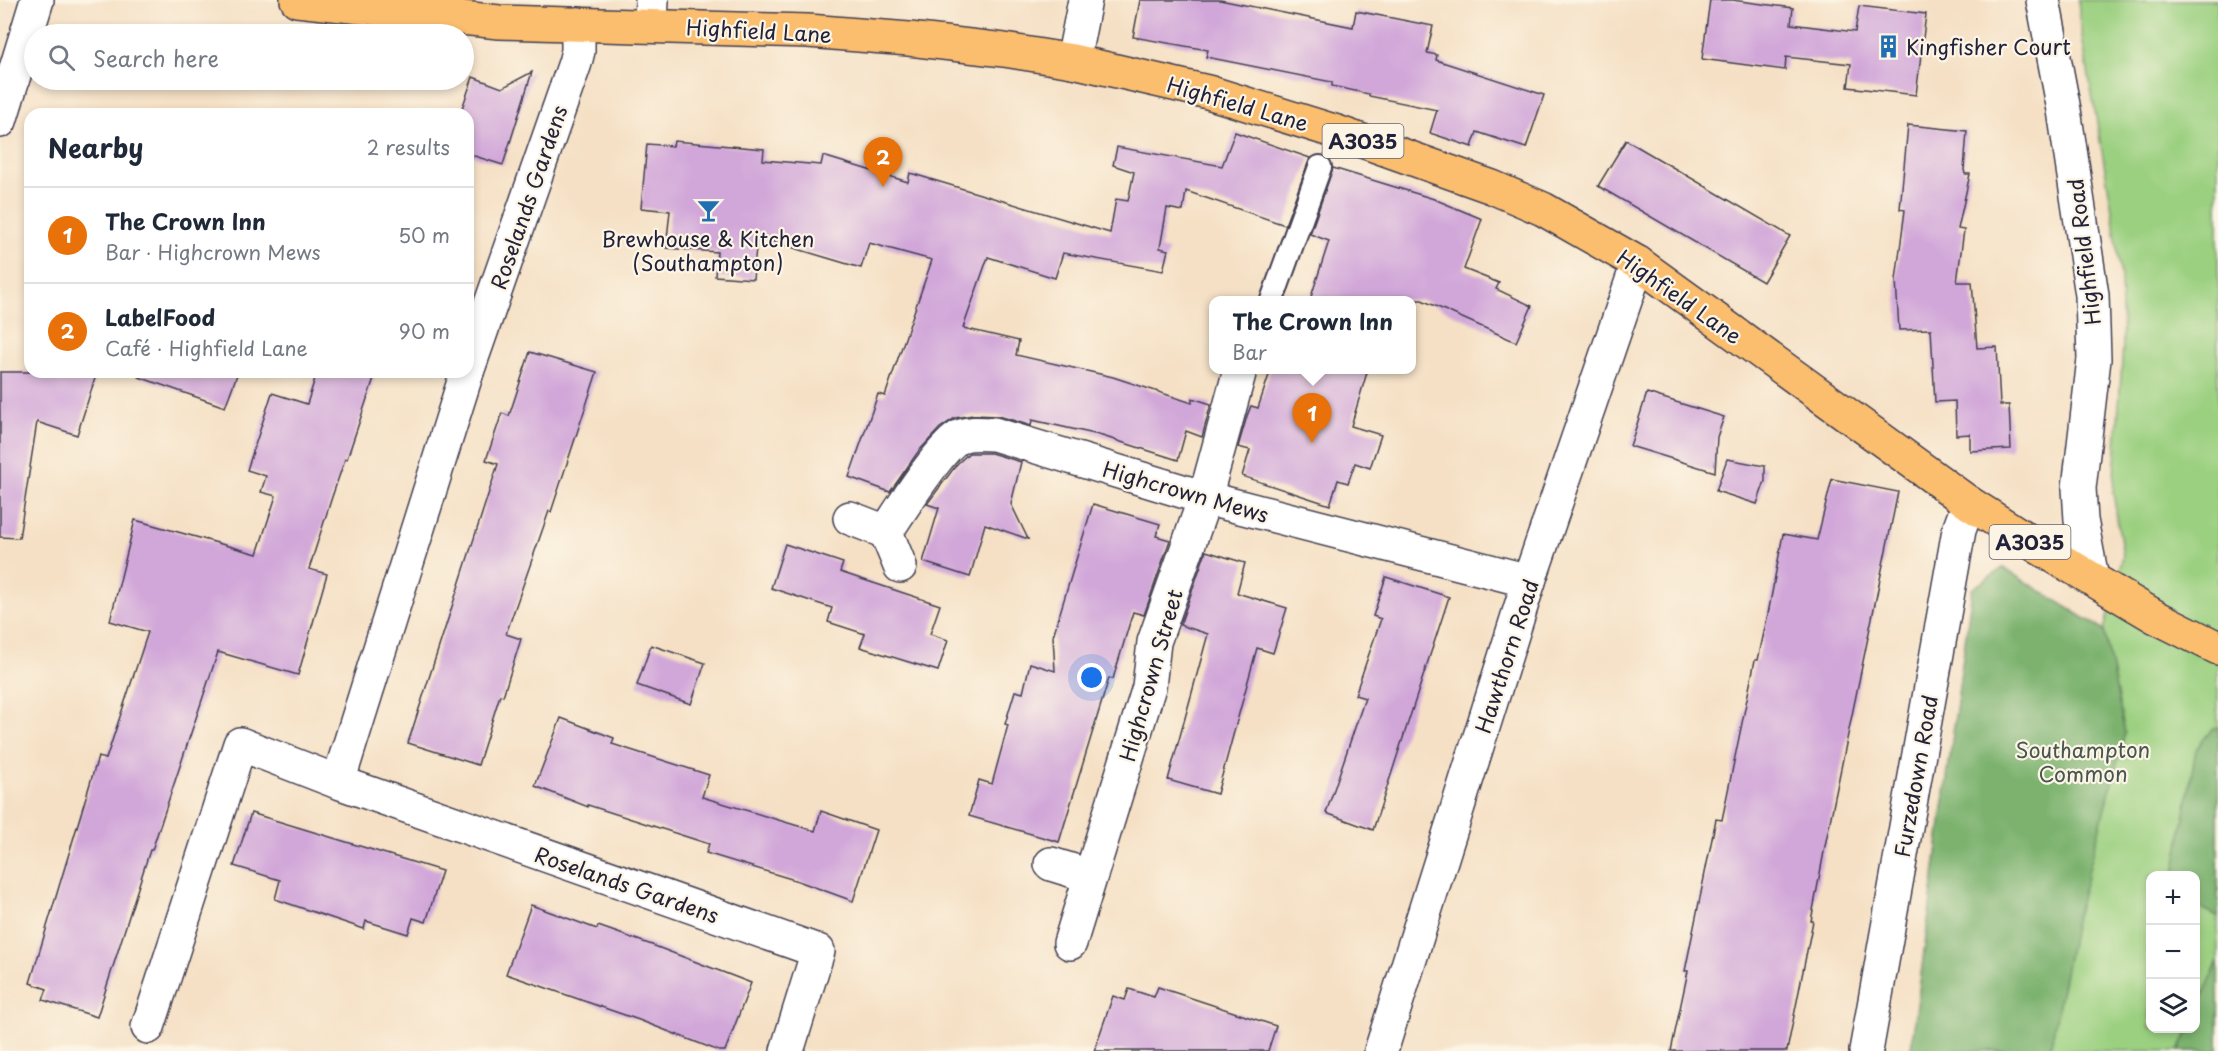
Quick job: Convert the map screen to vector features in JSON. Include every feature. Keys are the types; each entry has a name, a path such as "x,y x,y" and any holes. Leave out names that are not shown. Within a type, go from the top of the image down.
{"main road":[{"name":"Highfield Lane","path":"297,0 488,21 578,24 651,13 808,31 900,38 1004,50 1073,61 1208,92 1264,108 1492,186 1543,209 1638,263 1970,503 2092,578"},
{"name":"A3035","path":"2092,578 2156,617 2218,648"}],"street":[{"path":"30,24 37,0"},
{"path":"1073,61 1084,0"},
{"name":"Highfield Road","path":"2043,0 2064,110 2092,295 2094,359 2079,488 2081,520 2092,578"},
{"name":"Roselands Gardens","path":"474,350 575,63 578,51 578,24"},
{"path":"0,120 24,42"},
{"name":"Hawthorn Road","path":"1381,1051 1529,581 1638,263"},
{"name":"Highcrown Street","path":"1070,943 1149,687 1155,642 1205,498 1239,374"},
{"name":"Roselands Gardens","path":"338,782 464,378"},
{"name":"Highcrown Mews","path":"886,532 947,446 962,435 994,434 1205,498 1529,581"},
{"name":"Furzedown Road","path":"1866,1051 1959,530 1970,503"},
{"path":"850,518 886,532 900,566"},
{"name":"Roselands Gardens","path":"148,1027 240,744 338,782 818,951 787,1051"},
{"path":"1051,864 1090,876"}],"lane":[{"path":"1273,296 1320,167"}],"green space":[{"name":"Southampton Common","path":"2078,0 2218,0 2218,1051 1911,1051 1972,589 2003,568 2104,630 2123,556 2113,492 2123,346 2121,278 2111,203 2081,31"},
{"path":"2003,568 2104,630 2125,733 2075,921 2050,1051 1911,1051 1972,589"},
{"path":"2218,728 2218,918 2200,907 2200,871 2175,871 2196,749 2212,729"},
{"path":"2218,961 2218,1051 2179,1051 2187,1033 2200,1033 2200,1004"}],"building":[{"path":"1140,0 1220,0 1353,27 1356,11 1433,26 1427,53 1437,55 1436,60 1544,95 1526,148 1477,132 1472,147 1430,133 1437,110 1369,96 1369,94 1332,86 1332,82 1206,57 1208,50 1133,37"},
{"path":"1710,0 1732,0 1793,8 1791,24 1855,32 1859,6 1926,14 1916,95 1848,87 1851,64 1786,57 1785,70 1702,59"},
{"path":"532,72 503,165 474,156 474,108 462,108 468,90 474,90 474,77 502,88"},
{"path":"1908,125 1967,131 1964,170 1965,174 1970,174 1958,229 1964,230 1957,282 1972,282 1977,348 1997,347 2000,405 2009,405 2011,449 1970,451 1970,434 1956,435 1955,401 1935,402 1931,329 1899,330 1896,280 1905,210 1900,209"},
{"path":"1235,132 1310,158 1285,225 1186,191 1183,211 1167,208 1160,248 1168,250 1163,271 1063,253 1055,278 988,257 963,328 1019,341 1016,355 1113,377 1192,403 1192,398 1211,404 1202,437 1186,431 1178,460 1099,435 1032,420 1031,426 999,416 973,415 955,418 940,428 918,452 890,492 849,477 878,394 885,396 932,260 869,243 861,268 757,237 753,279 715,276 717,252 666,248 670,211 641,208 647,144 673,146 674,141 764,149 763,160 821,165 823,156 908,182 910,173 1110,233 1116,199 1128,201 1134,172 1113,165 1117,147 1222,166"},
{"path":"1626,140 1790,236 1763,282 1598,186"},
{"path":"1333,168 1434,199 1482,219 1464,269 1499,283 1496,289 1532,306 1516,342 1422,300 1416,300 1416,296 1311,296 1329,241 1310,234"},
{"path":"530,352 597,372 551,512 549,511 506,634 521,639 478,765 408,743 498,464 486,460 502,413 509,416"},
{"path":"0,372 24,372 24,378 95,378 77,435 37,422 19,538 0,537"},
{"path":"1269,374 1367,374 1351,426 1381,435 1370,468 1355,463 1348,483 1338,480 1330,505 1242,476 1250,450 1238,447 1251,406 1258,408"},
{"path":"142,378 236,378 225,407"},
{"path":"315,378 374,378 309,569 327,574 298,675 218,652 152,850 150,850 97,1017 43,1000 47,989 30,983 98,757 106,759 148,632 110,621 135,520 257,554 276,496 261,492 266,476 247,470 272,393 307,404"},
{"path":"1647,393 1724,417 1717,437 1715,472 1630,446"},
{"path":"969,453 991,453 1021,462 1011,504 1028,539 985,524 970,577 923,562 939,508 927,504 957,464"},
{"path":"1727,459 1765,466 1765,481 1757,504 1716,491"},
{"path":"1832,479 1898,492 1826,841 1811,921 1813,921 1787,1051 1671,1051 1716,819 1722,820 1755,660 1758,660 1768,614 1783,534 1817,540"},
{"path":"1093,504 1160,524 1156,536 1170,540 1144,615 1133,612 1113,679 1109,678 1059,842 969,816 979,780 992,784 1015,691 1023,693 1030,663 1055,671 1053,636"},
{"path":"785,544 843,563 840,572 940,605 930,634 948,640 938,671 860,647 865,634 828,622 832,608 771,588"},
{"path":"1206,551 1245,563 1237,593 1287,608 1273,653 1257,648 1217,794 1168,780 1208,634 1180,625"},
{"path":"1386,577 1449,597 1373,830 1326,813 1365,698 1355,695 1381,619 1373,616"},
{"path":"651,645 705,663 691,704 637,685"},
{"path":"561,718 614,738 612,744 709,775 702,797 815,831 821,811 876,830 853,901 798,881 706,853 709,844 588,805 588,807 535,786"},
{"path":"251,813 442,871 426,922 413,918 408,934 366,921 364,929 275,899 280,880 234,866"},
{"path":"531,905 597,929 598,926 652,945 751,983 725,1051 719,1051 639,1020 506,974"},
{"path":"1158,987 1276,1026 1268,1051 1094,1051 1113,996 1125,1000 1129,989 1154,997"}],"place":[{"name":"Kingfisher Court","path":"1888,46"},
{"name":"LabelFood","path":"883,187"},
{"name":"Brewhouse & Kitchen (Southampton)","path":"708,210"},
{"name":"The Crown Inn","path":"1312,443"}]}
